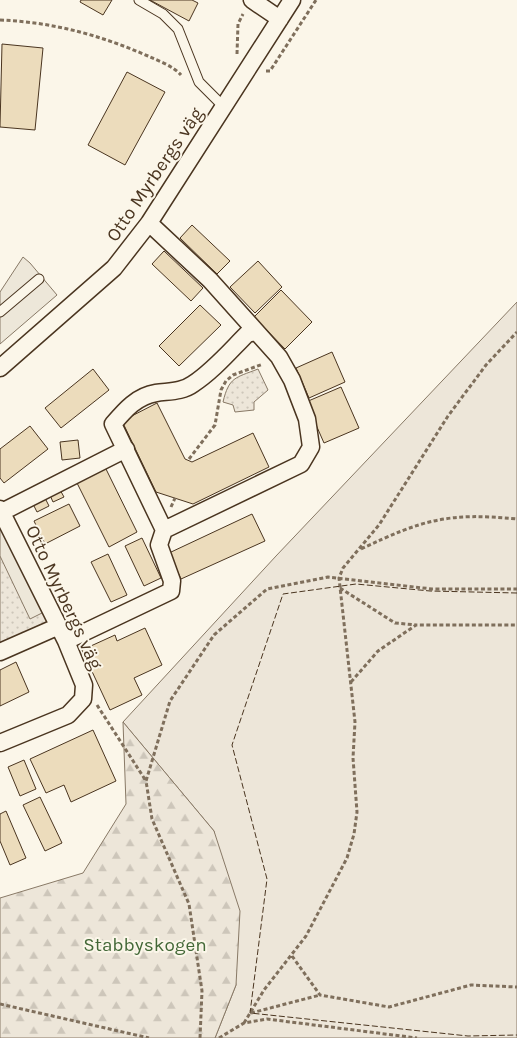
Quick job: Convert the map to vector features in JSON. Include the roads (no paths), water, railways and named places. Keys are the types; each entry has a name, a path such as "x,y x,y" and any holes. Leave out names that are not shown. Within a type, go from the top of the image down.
{"street":[{"path":"253,0 280,19"},
{"name":"Otto Myrbergs väg","path":"0,368 114,268 149,223 292,0"},
{"path":"149,223 210,280 279,357 292,380 307,420 311,447 301,464 164,530"},
{"path":"66,641 171,591 172,581 160,545 164,530 113,424 126,409 140,398 155,393 177,391 192,385 247,334 256,332"},
{"path":"1,511 126,449"},
{"name":"Otto Myrbergs väg","path":"0,743 68,715 83,699 84,686 66,641 1,511"},
{"path":"0,652 58,626"}],"lane":[{"path":"139,0 163,14 178,28 198,82 223,106"},
{"path":"0,312 39,279"}],"park label":[{"name":"Stabbyskogen","path":"145,944"}]}
